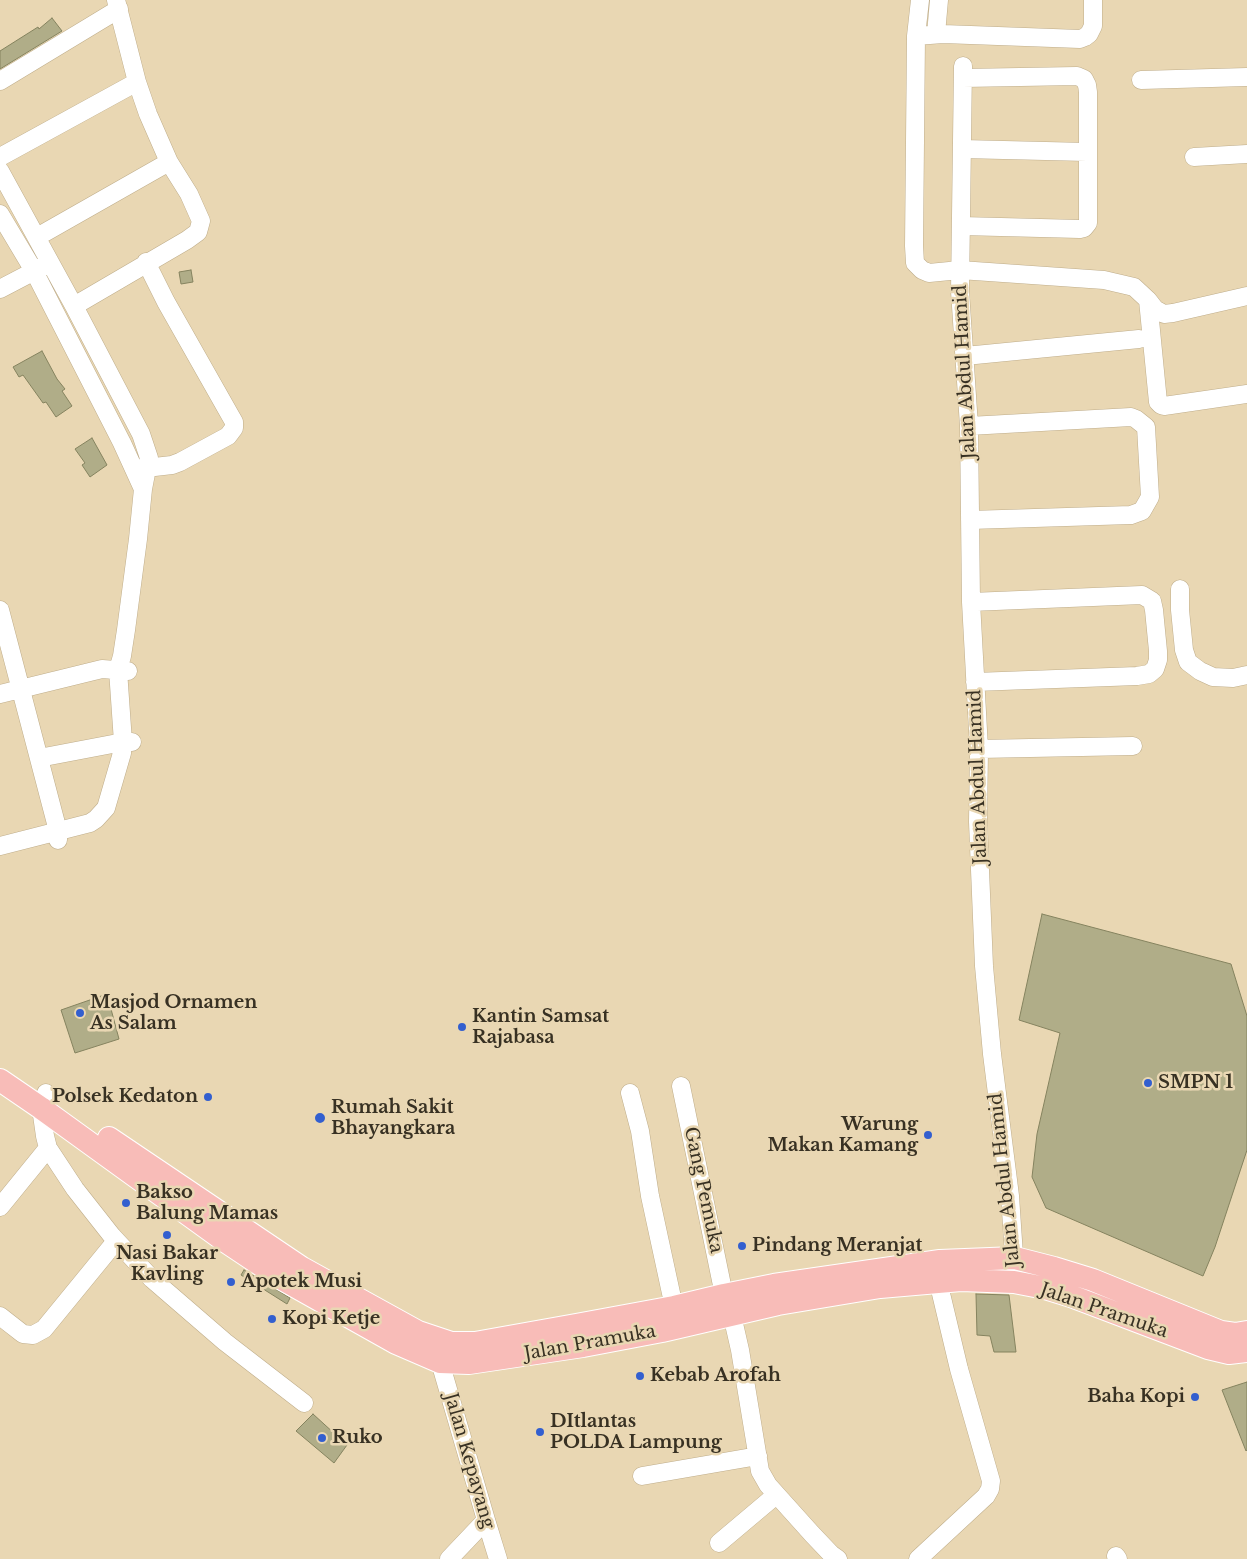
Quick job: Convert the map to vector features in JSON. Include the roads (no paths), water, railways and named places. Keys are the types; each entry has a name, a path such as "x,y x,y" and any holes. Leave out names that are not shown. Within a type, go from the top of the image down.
{"main road":[{"name":"Jalan Pramuka","path":"0,1063 44,1100 231,1232 282,1279 396,1343 440,1362 469,1363 630,1338 728,1305 776,1295 940,1262 1015,1258 1093,1280 1221,1332 1235,1334 1247,1332"},
{"name":"Jalan Pramuka","path":"0,1080 44,1100"},
{"name":"Jalan Pramuka","path":"231,1232 302,1268 418,1332 451,1343 475,1343 674,1307 728,1305"},
{"name":"Jalan Pramuka","path":"776,1295 938,1281 1014,1282 1045,1288 1070,1296 1208,1348 1229,1354 1247,1351"}],"street":[{"path":"920,0 916,36 915,262 922,270 929,273 960,270 1104,280 1134,287 1155,309 1164,314 1173,314 1247,296"},
{"path":"936,34 939,0"},
{"path":"916,36 936,34 1086,37 1090,34 1093,26 1093,0"},
{"path":"0,81 118,4 137,82 148,114 169,162 189,194 201,221 198,232 187,240 146,262 74,306"},
{"name":"Jalan Abdul Hamid","path":"1014,1282 1015,1258 1010,1196 992,1054 984,966 978,822 979,749 971,602 969,426 960,270 963,72 1077,76 1084,79 1088,92 1088,152"},
{"path":"1141,80 1247,78"},
{"path":"0,157 137,82"},
{"path":"961,226 1084,228 1088,222 1088,152 962,149"},
{"path":"1194,157 1247,154"},
{"path":"37,237 169,162"},
{"path":"0,171 74,306 146,446 149,458 142,468"},
{"path":"0,214 34,271 142,468 143,489 123,666 127,742 131,752 122,785 109,818 102,827 91,832 58,835 0,846"},
{"path":"142,468 172,465 180,462 228,436 234,428 234,422 166,302 146,262"},
{"path":"0,289 50,263"},
{"path":"1148,300 1158,402 1161,405 1247,394"},
{"path":"965,356 1139,339"},
{"path":"969,426 1131,417 1146,427 1150,497 1142,512 1131,515 970,520"},
{"path":"1180,589 1184,650 1188,662 1200,671 1213,677 1233,678 1247,675"},
{"path":"971,602 1142,595 1152,601 1158,651 1155,670 1149,674 1138,676 975,682"},
{"path":"0,610 58,835"},
{"path":"0,694 102,669 123,666"},
{"path":"39,758 127,742"},
{"path":"979,749 1133,746"},
{"path":"0,855 58,835"},
{"name":"Gang Pemuka","path":"681,1086 728,1305 740,1350 760,1471 776,1495 831,1554 838,1559"},
{"path":"630,1093 640,1131 650,1196 674,1307"},
{"path":"44,1100 45,1136 53,1158 116,1241 152,1279 226,1342 304,1403"},
{"path":"0,1207 48,1148"},
{"path":"0,1316 23,1334 32,1335 44,1329 116,1241"},
{"path":"918,1559 986,1496 990,1489 991,1481 959,1369 938,1281"},
{"name":"Jalan Kepayang","path":"440,1362 498,1559"},
{"path":"642,1476 758,1456"},
{"path":"719,1543 776,1495"},
{"path":"449,1559 486,1520"}],"place":[{"name":"Masjod Ornamen As Salam","path":"80,1013"},
{"name":"Kantin Samsat Rajabasa","path":"462,1027"},
{"name":"SMPN 1","path":"1148,1083"},
{"name":"Polsek Kedaton","path":"208,1097"},
{"name":"Rumah Sakit Bhayangkara","path":"320,1118"},
{"name":"Warung Makan Kamang","path":"928,1135"},
{"name":"Bakso Balung Mamas","path":"126,1203"},
{"name":"Nasi Bakar Kavling","path":"167,1235"},
{"name":"Pindang Meranjat","path":"742,1246"},
{"name":"Apotek Musi","path":"231,1282"},
{"name":"Kopi Ketje","path":"272,1319"},
{"name":"Kebab Arofah","path":"640,1376"},
{"name":"Baha Kopi","path":"1195,1397"},
{"name":"DItlantas POLDA Lampung","path":"540,1432"},
{"name":"Ruko","path":"322,1438"}]}
